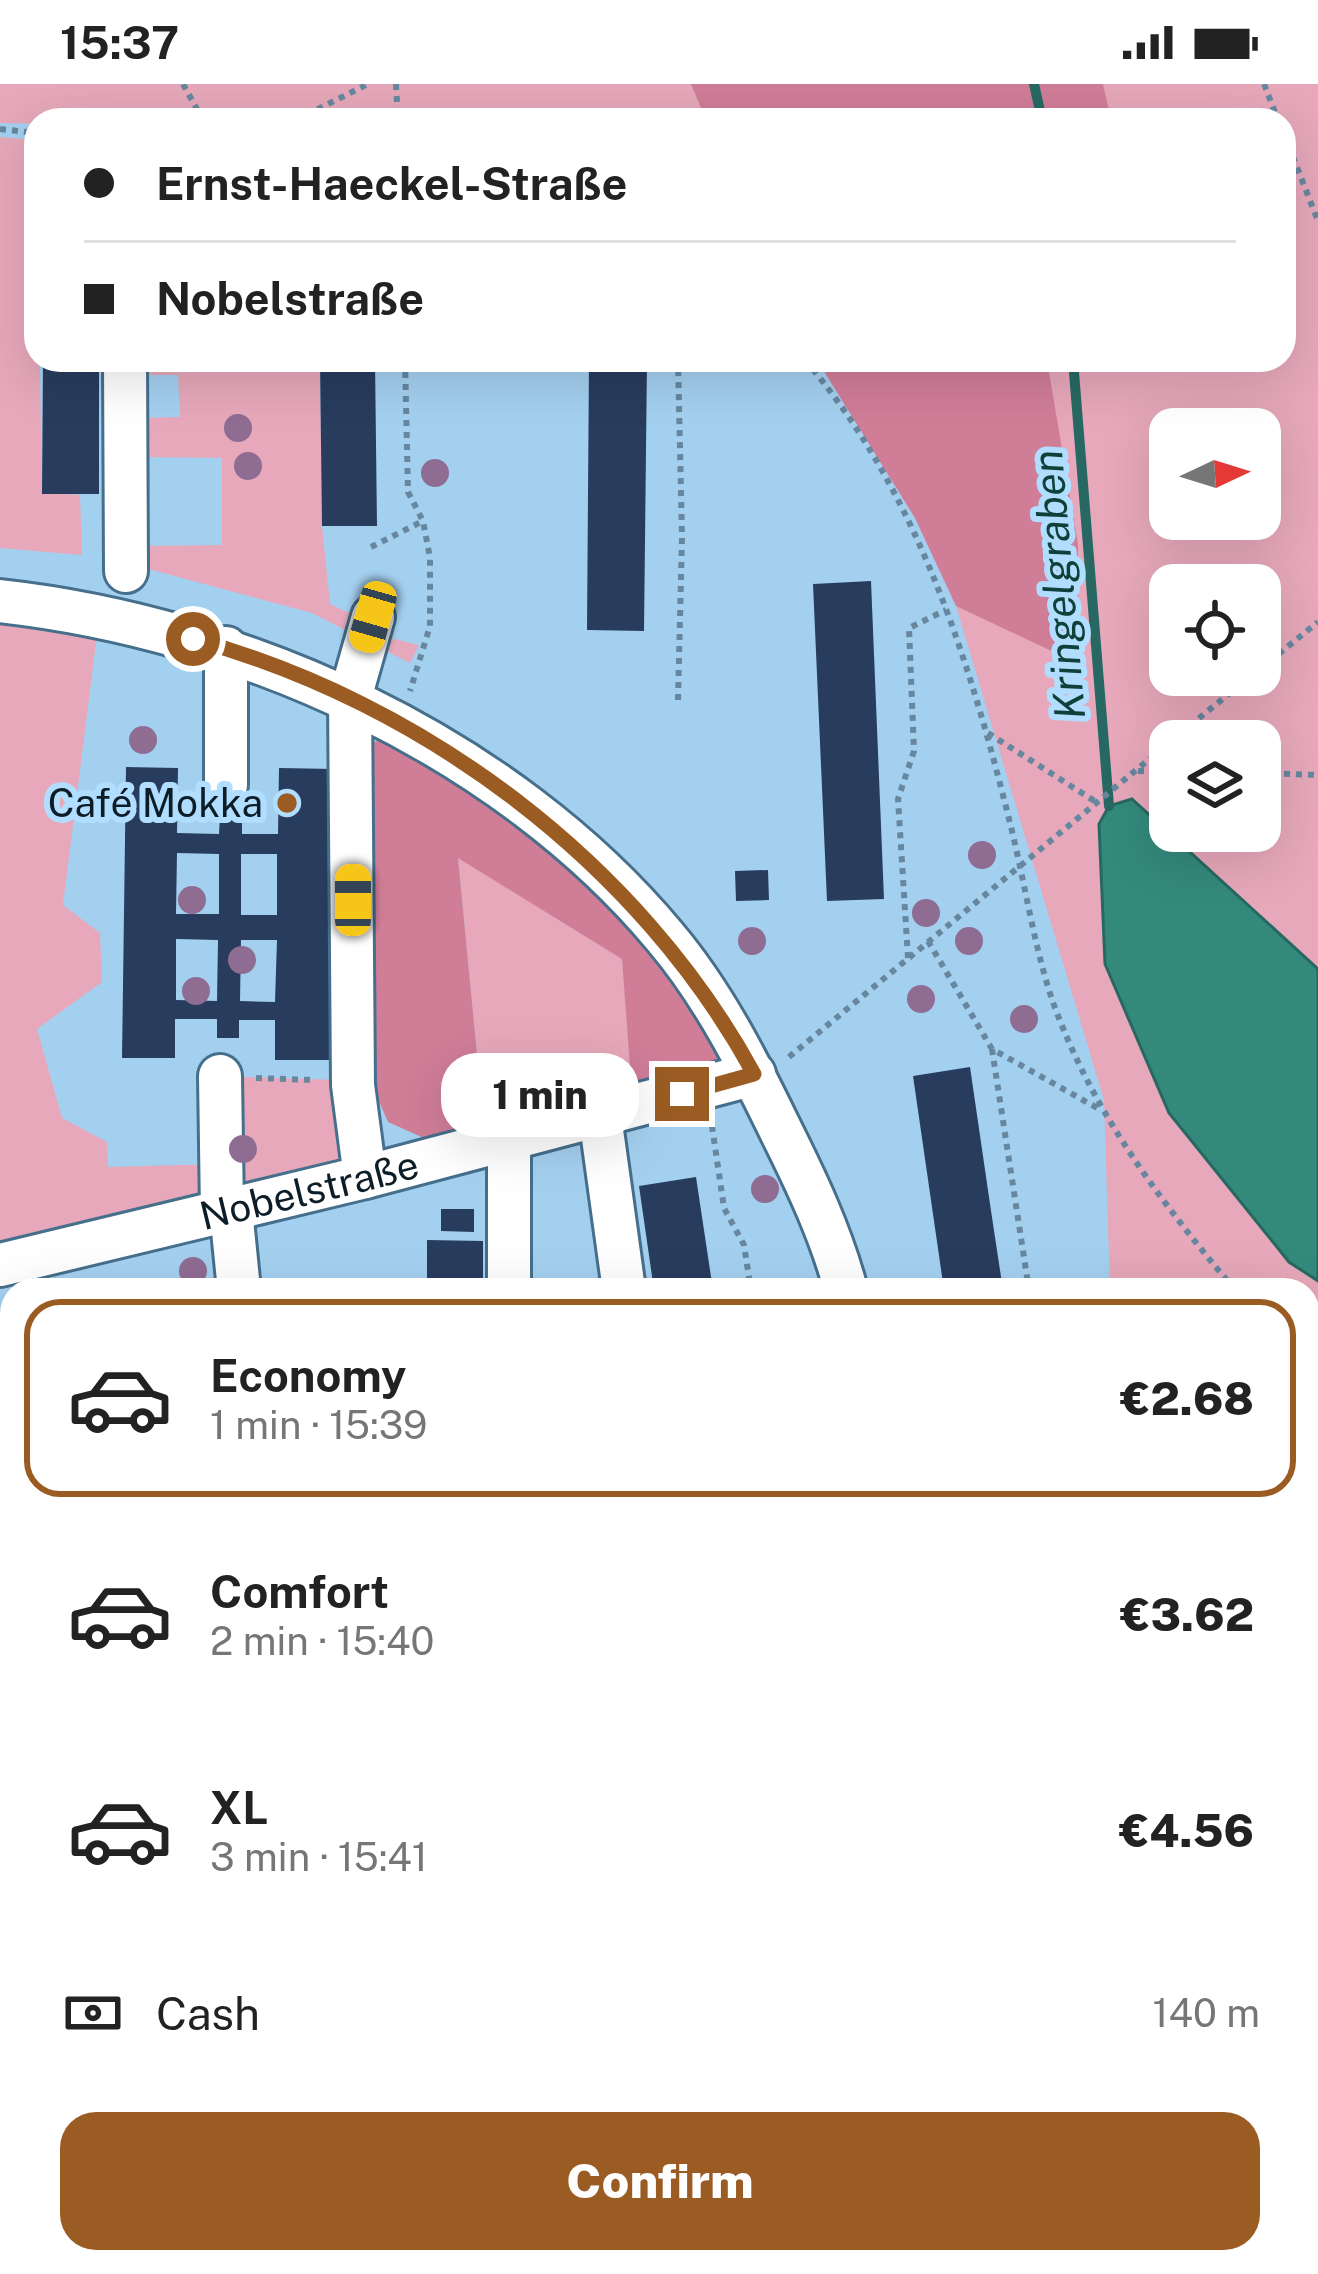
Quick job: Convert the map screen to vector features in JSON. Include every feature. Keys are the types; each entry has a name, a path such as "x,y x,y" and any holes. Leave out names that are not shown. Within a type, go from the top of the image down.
{"street":[{"path":"125,372 126,571"},
{"path":"0,601 128,621 226,648 350,698 525,807 618,888 666,938 754,1074 818,1207 842,1278"},
{"path":"365,1177 353,1085 350,698 373,617"},
{"path":"226,648 226,785"},
{"name":"Nobelstraße","path":"0,1265 365,1177 754,1074"},
{"path":"220,1076 226,1211 237,1278"},
{"path":"600,1116 622,1278"},
{"path":"509,1140 509,1278"}],"path":[{"path":"320,108 368,84"},
{"path":"1296,165 1318,221"},
{"path":"393,722 417,679 430,626 430,558 423,521 409,491 406,372"},
{"path":"678,372 682,537 678,700"},
{"path":"813,372 887,481 947,610 988,733 1054,1005 1099,1109 1158,1199 1225,1278"},
{"path":"371,547 423,521"},
{"path":"908,958 898,799 914,751 909,628 947,610"},
{"path":"1281,652 1318,622"},
{"path":"1197,720 1226,696"},
{"path":"988,733 1096,802"},
{"path":"754,1074 780,1064 1149,759"},
{"path":"1135,771 1149,771"},
{"path":"1281,774 1318,775"},
{"path":"928,941 992,1049 1027,1278"},
{"path":"992,1049 1099,1109"},
{"path":"220,1076 353,1085"},
{"path":"706,1087 724,1208 744,1246 749,1278"}],"shaded area":[{"path":"0,84 1318,84 1318,1278 1110,1278 1104,1100 956,606 915,518 824,372 1296,372 1296,108 24,108 24,124 0,123"},
{"path":"691,84 1103,84 1108,108 701,108"},
{"path":"0,137 24,139 24,372 40,372 42,493 80,495 82,555 0,548"},
{"path":"320,372 322,526 330,604 346,612 387,611 390,638 419,645 410,663 312,613 141,567 140,546 222,545 222,458 140,457 140,418 180,417 178,375 141,375"},
{"path":"824,372 1049,372 1078,544 1077,663 956,606 915,518"},
{"path":"0,624 97,635 63,905 100,933 102,982 37,1029 62,1118 107,1142 108,1167 221,1164 220,1076 339,1080 347,1173 0,1249"},
{"path":"395,736 584,870 661,956 733,1073 435,1143 388,1122 370,1081 370,743","holes":["458,858 622,959 631,1080 481,1096"]},
{"path":"1132,799 1149,815 1149,852 1190,852 1318,969 1318,1278 1289,1262 1169,1113 1105,964 1099,824 1109,806"},
{"path":"458,857 622,959 632,1080 481,1097"}],"building":[{"path":"43,372 99,372 99,494 42,494"},
{"path":"320,372 375,372 377,526 322,526"},
{"path":"589,372 647,372 644,631 587,630"},
{"path":"871,581 884,899 827,901 813,584"},
{"path":"126,767 178,768 177,833 219,834 220,815 242,816 242,834 278,834 279,768 335,769 332,1060 275,1060 275,1020 239,1020 239,1038 217,1038 217,1019 175,1019 175,1058 122,1058","holes":["177,853 219,854 219,914 176,914","241,854 277,854 277,915 241,915","176,939 218,940 217,1001 176,1000","241,940 277,940 275,1002 240,1001"]},
{"path":"768,870 769,900 736,901 735,871"},
{"path":"970,1067 1001,1278 942,1278 913,1076"},
{"path":"696,1177 711,1278 652,1278 639,1186"},
{"path":"441,1209 474,1209 474,1232 441,1231"},
{"path":"427,1240 483,1241 483,1278 427,1278"}],"waterway":[{"name":"Kringelgraben","path":"1034,84 1039,108"},
{"name":"Kringelgraben","path":"1074,372 1109,806"}],"place":[{"name":"Café Mokka","path":"287,803"}],"route":[{"path":"193,639 296,673 393,722 525,807 618,888 666,938 730,1030 754,1074 682,1094"}]}
